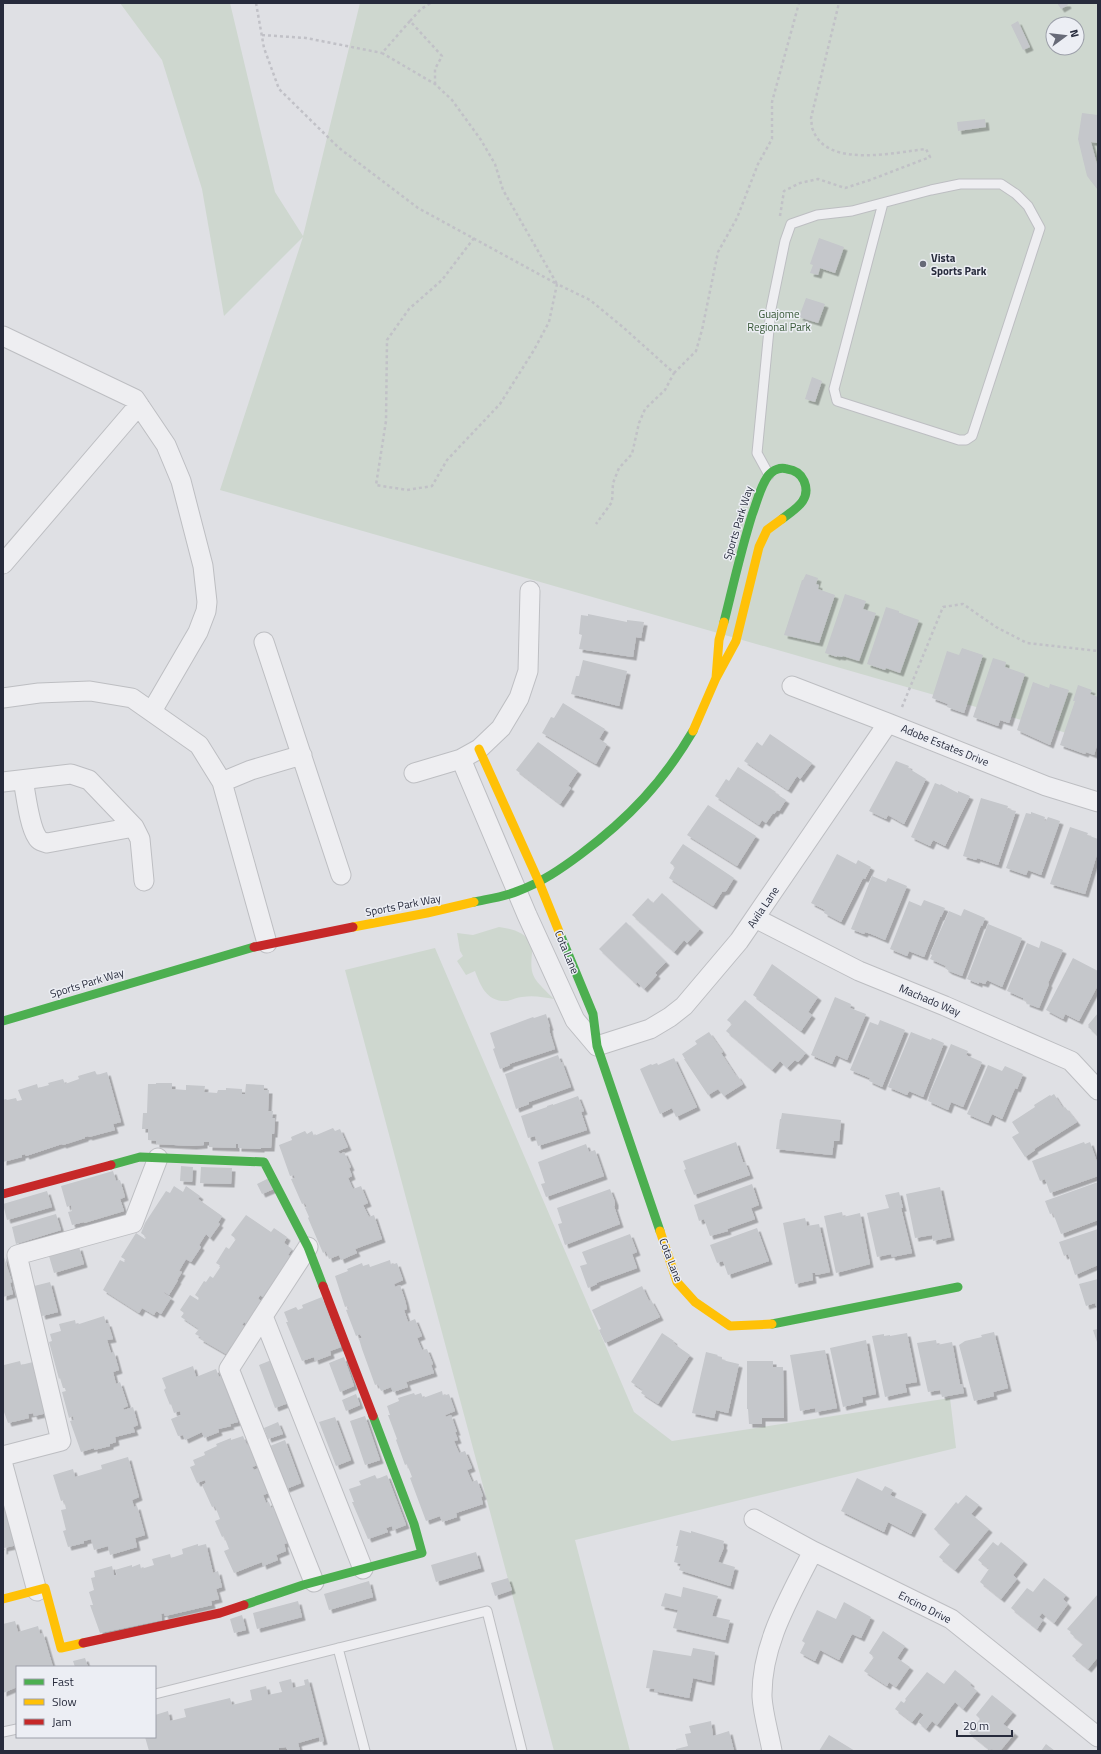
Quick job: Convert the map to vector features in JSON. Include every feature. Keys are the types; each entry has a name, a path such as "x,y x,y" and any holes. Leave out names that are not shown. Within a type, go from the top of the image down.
{"street":[{"path":"5,343 135,399 166,444 182,481 203,566 207,602 206,611 198,632 152,711"},
{"path":"3,564 139,405"},
{"name":"Sports Park Way","path":"3,1021 267,943 427,913 517,892 550,877 601,839 633,811 654,788 693,732 716,678 736,641 759,547 767,530 802,504 805,495 805,484 802,477 794,470 785,468 777,469 769,475 760,488 744,542 719,640 716,678"},
{"path":"414,774 461,759 479,749 501,728 518,698 528,671 530,591"},
{"path":"264,642 342,875"},
{"name":"Adobe Estates Drive","path":"792,686 1046,786 1098,802"},
{"path":"3,698 39,693 90,691 132,698 199,744 222,782 267,943"},
{"name":"Avila Lane","path":"597,1046 650,1029 670,1017 684,1006 739,941 888,723"},
{"name":"Cota Lane","path":"479,749 538,882 593,1014 597,1046 677,1282 695,1302 730,1326 767,1325 958,1288"},
{"path":"222,782 251,770 302,755"},
{"name":"Cota Lane","path":"461,759 517,892 575,1020 597,1046"},
{"path":"3,782 71,774 89,780 134,827 140,840 144,881"},
{"path":"23,780 33,827 37,837 42,842 47,843 134,827"},
{"name":"Machado Way","path":"755,918 859,971 945,1006 1071,1061 1098,1090"},
{"path":"3,1194 140,1158 264,1162 308,1247 414,1524 422,1553 314,1582 220,1613 61,1648 45,1588 3,1599"},
{"path":"3,1456 61,1441 17,1255 133,1223 158,1158"},
{"path":"308,1247 229,1369 314,1582"},
{"path":"263,1316 363,1569"},
{"path":"3,1465 37,1591"},
{"name":"Encino Drive","path":"754,1519 813,1551 951,1619 1098,1737"},
{"path":"772,1751 762,1698 765,1667 779,1619 813,1551"}],"lane":[{"path":"769,475 757,453 771,309 785,241 791,224 817,215 852,211 883,203 960,184 1001,184 1028,206 1040,228 972,436 966,440 959,440 837,401 834,389 883,203"},
{"path":"156,1694 487,1611 522,1751"},
{"path":"338,1648 365,1751"},
{"path":"3,1732 16,1729"}],"path":[{"path":"256,3 264,48 279,89 339,148 418,208 557,284 590,300 674,373"},
{"path":"382,53 421,9 431,3"},
{"path":"596,524 612,502 613,483 619,468 632,454 639,424 645,409 664,390 674,373 696,350 702,330 718,252 737,218 758,164 772,139 772,102 799,3"},
{"path":"785,241 779,213 784,191 800,184 818,179 845,188 877,178 930,157 926,149 861,156 837,153 822,143 813,130 811,118 839,3"},
{"path":"410,21 442,56 435,69 435,84"},
{"path":"262,35 306,38 382,53 435,84 452,100 481,140 495,164 503,190 557,284 549,322 500,404 448,460 432,486 407,490 376,485 386,421 387,340 409,309 442,280 474,238"},
{"path":"902,707 943,607 963,604 996,627 1027,643 1098,651"}],"green space":[{"name":"Guajome Regional Park","path":"120,3 230,3 275,192 303,236 360,3 1098,3 1098,742 220,490 303,237 224,316 202,189 162,60"},
{"path":"499,927 518,932 533,944 531,963 533,975 540,985 554,999 530,996 500,1001 494,999 482,988 475,971 466,975 457,961 463,956 460,951 457,933 473,935"},
{"path":"435,948 634,1412 672,1441 950,1398 956,1448 575,1540 630,1751 554,1751 345,970"}],"building":[{"path":"1057,3 1067,3 1068,5 1061,9"},
{"path":"1018,21 1030,47 1023,50 1011,25"},
{"path":"1082,113 1098,115 1098,143 1091,142 1098,168 1098,190 1087,176 1078,139"},
{"path":"985,119 986,127 958,131 957,122"},
{"path":"819,238 844,247 835,273 820,268 818,275 810,273 813,265 810,264"},
{"path":"806,298 825,304 818,323 799,317"},
{"path":"812,377 822,381 815,402 805,399"},
{"path":"806,574 818,578 816,584 819,585 818,589 835,595 819,643 784,635 802,580"},
{"path":"845,594 866,601 863,609 876,613 859,661 843,656 837,657 825,653"},
{"path":"886,607 919,620 900,673 867,664"},
{"path":"588,614 627,622 627,620 644,622 641,638 636,637 633,657 579,649 582,635 579,634 581,615 588,616"},
{"path":"962,648 983,655 964,713 947,707 948,704 932,698 947,651 959,655"},
{"path":"993,658 1006,662 1005,667 1025,674 1009,723 1000,720 998,726 973,717"},
{"path":"583,660 627,671 619,706 571,694 576,676 579,676"},
{"path":"1033,682 1049,688 1050,684 1069,690 1050,745 1017,730"},
{"path":"1078,685 1092,690 1090,694 1098,697 1098,742 1094,755 1086,752 1085,754 1060,745 1075,701 1073,701"},
{"path":"563,703 605,729 599,739 607,744 596,764 542,733 551,717 554,718"},
{"path":"770,734 812,763 800,779 797,776 788,790 744,761 757,742 762,746"},
{"path":"538,742 578,771 568,786 571,788 560,804 516,770"},
{"path":"896,761 909,766 908,768 926,779 904,824 888,815 886,819 869,811"},
{"path":"738,767 786,800 779,811 777,810 774,814 773,813 766,823 762,820 759,825 715,796 726,779 729,781"},
{"path":"935,783 941,784 958,793 958,791 970,796 945,846 933,840 930,846 911,837"},
{"path":"981,798 1008,806 1007,809 1016,811 998,865 977,858 976,860 963,856"},
{"path":"708,805 756,836 737,866 687,835"},
{"path":"1031,812 1045,817 1044,820 1046,821 1048,817 1060,821 1041,875 1028,870 1026,875 1006,868 1026,813 1031,814"},
{"path":"1070,827 1088,833 1087,835 1098,839 1098,851 1085,894 1050,884"},
{"path":"683,844 734,878 726,891 722,892 713,906 669,878 675,867 670,863"},
{"path":"837,854 856,864 858,860 871,867 865,879 863,878 841,922 824,913 825,910 811,903"},
{"path":"872,876 886,882 888,878 907,886 885,940 865,932 864,934 851,929"},
{"path":"662,893 700,929 687,943 684,940 674,952 632,915 648,898 653,903"},
{"path":"924,900 945,908 924,957 909,951 907,956 890,949 909,901 921,906"},
{"path":"964,909 985,918 962,976 949,971 945,968 946,966 930,959 932,955 930,954 949,911 961,916"},
{"path":"626,922 666,962 655,973 657,975 644,989 637,982 636,984 599,949"},
{"path":"988,924 1022,938 1002,987 987,980 985,984 979,982 979,984 967,979"},
{"path":"1041,941 1063,950 1048,983 1049,984 1039,1008 1026,1003 1027,1001 1023,1000 1023,998 1007,991 1027,943 1039,948"},
{"path":"1073,958 1098,971 1098,985 1079,1021 1065,1014 1063,1019 1046,1010"},
{"path":"772,964 818,997 808,1012 812,1015 801,1031 753,995"},
{"path":"835,997 851,1004 850,1008 866,1014 847,1060 836,1055 832,1064 811,1055"},
{"path":"745,1000 806,1053 798,1062 795,1060 787,1068 780,1061 772,1070 726,1031 732,1024 727,1020"},
{"path":"1098,1013 1098,1036 1088,1027 1088,1025"},
{"path":"546,1014 555,1049 509,1064 510,1065 500,1069 493,1049 495,1048 490,1033 533,1017"},
{"path":"880,1020 905,1030 882,1087 869,1081 870,1078 850,1070 870,1022 878,1025"},
{"path":"709,1032 723,1052 721,1053 736,1076 737,1075 743,1084 724,1096 718,1089 708,1095 682,1054 697,1044 695,1041"},
{"path":"911,1032 931,1040 932,1038 944,1043 923,1097 909,1091 907,1095 888,1087"},
{"path":"951,1044 968,1051 966,1055 982,1062 963,1107 951,1102 948,1110 928,1101"},
{"path":"558,1055 571,1087 529,1102 529,1104 516,1109 505,1074"},
{"path":"674,1058 697,1107 676,1117 672,1108 660,1114 640,1069 651,1064 657,1063 658,1065"},
{"path":"988,1065 1002,1071 1005,1066 1023,1074 1017,1089 1015,1088 1002,1119 992,1114 988,1123 967,1114"},
{"path":"95,1071 97,1075 107,1072 121,1122 113,1124 115,1130 88,1136 26,1156 25,1154 22,1155 22,1157 3,1162 3,1100 16,1098 17,1101 22,1100 18,1090 37,1084 38,1088 49,1085 48,1083 63,1079 65,1084 79,1079 78,1076"},
{"path":"172,1083 172,1089 186,1090 186,1085 205,1086 204,1092 217,1093 218,1090 226,1090 226,1088 242,1089 242,1094 245,1094 246,1084 264,1085 264,1090 269,1090 268,1111 273,1111 272,1118 275,1118 271,1148 238,1148 238,1144 236,1144 236,1148 209,1147 209,1142 204,1142 204,1145 193,1146 156,1144 156,1141 148,1140 148,1129 142,1129 143,1113 147,1113 148,1084"},
{"path":"1054,1094 1063,1108 1065,1107 1077,1122 1034,1149 1035,1150 1025,1157 1012,1137 1019,1133 1012,1122 1035,1107 1034,1105"},
{"path":"578,1096 584,1111 581,1112 587,1130 538,1146 535,1136 528,1138 521,1116"},
{"path":"782,1113 841,1120 839,1141 834,1141 832,1155 776,1149"},
{"path":"333,1128 335,1131 340,1129 348,1147 338,1151 340,1154 344,1152 351,1167 349,1168 352,1176 348,1178 353,1189 361,1186 368,1203 363,1205 369,1217 374,1215 382,1239 355,1249 357,1253 341,1260 339,1255 329,1259 326,1251 323,1253 308,1218 309,1217 305,1208 307,1207 305,1203 302,1204 291,1179 295,1178 294,1175 290,1176 279,1145 292,1140 291,1137 305,1131 307,1134 312,1131 314,1136"},
{"path":"736,1142 743,1162 745,1162 750,1175 694,1195 684,1170 686,1169 683,1161"},
{"path":"1084,1142 1085,1144 1090,1142 1097,1162 1098,1161 1098,1176 1050,1193 1045,1179 1040,1181 1032,1161"},
{"path":"586,1144 589,1152 595,1150 604,1176 546,1197 541,1184 545,1183 538,1162"},
{"path":"181,1166 193,1167 192,1182 180,1181"},
{"path":"201,1167 232,1168 231,1184 200,1183"},
{"path":"113,1171 116,1181 120,1180 125,1197 120,1199 124,1211 72,1225 68,1212 72,1211 71,1205 67,1207 61,1186"},
{"path":"271,1177 276,1188 262,1194 257,1184"},
{"path":"1098,1182 1098,1220 1061,1234 1053,1213 1050,1214 1045,1201"},
{"path":"752,1184 759,1205 751,1208 755,1219 727,1229 728,1231 710,1236 704,1219 699,1221 694,1205"},
{"path":"174,1186 183,1192 186,1186 200,1196 198,1199 222,1216 218,1223 220,1224 210,1238 206,1234 199,1245 201,1247 191,1262 186,1259 179,1271 182,1272 169,1295 164,1292 171,1298 161,1314 156,1311 154,1315 142,1308 139,1313 103,1290 120,1260 124,1262 126,1260 121,1257 136,1233 145,1239 146,1237 141,1233 145,1223 166,1191 170,1193"},
{"path":"940,1187 951,1237 933,1241 932,1235 915,1238 906,1194"},
{"path":"610,1189 615,1202 614,1206 620,1224 565,1245 558,1224 562,1223 557,1208"},
{"path":"47,1191 52,1207 7,1220 3,1204"},
{"path":"899,1192 903,1208 901,1208 912,1253 892,1257 891,1254 877,1257 867,1213 889,1208 885,1195"},
{"path":"842,1212 843,1217 860,1213 870,1264 836,1273 824,1216"},
{"path":"56,1214 61,1230 16,1244 12,1227"},
{"path":"246,1215 271,1232 274,1228 287,1237 284,1243 292,1249 288,1255 291,1257 270,1290 268,1289 263,1297 260,1295 258,1299 263,1302 248,1325 244,1322 242,1325 246,1327 226,1354 200,1339 201,1337 195,1334 199,1329 181,1317 184,1313 180,1310 190,1295 198,1300 199,1298 195,1295 204,1281 206,1282 210,1276 213,1278 221,1266 216,1263 226,1247 229,1249 236,1239 231,1235"},
{"path":"805,1218 807,1226 819,1224 830,1272 816,1275 815,1273 812,1273 813,1280 795,1284 783,1223"},
{"path":"757,1228 769,1261 728,1275 723,1261 717,1263 710,1245"},
{"path":"1098,1229 1098,1265 1075,1275 1068,1254 1064,1256 1059,1242"},
{"path":"630,1234 637,1252 632,1254 637,1268 596,1283 597,1284 588,1288 580,1266 587,1264 582,1252"},
{"path":"79,1247 84,1264 54,1273 49,1256"},
{"path":"3,1254 12,1282 10,1283 13,1294 3,1297"},
{"path":"390,1260 391,1265 397,1263 403,1280 394,1284 395,1287 400,1285 407,1309 404,1310 408,1322 415,1319 422,1336 417,1338 422,1350 427,1349 433,1364 431,1365 434,1373 406,1382 408,1387 393,1392 391,1387 381,1391 378,1384 375,1385 359,1339 362,1338 360,1334 356,1336 346,1310 349,1309 348,1306 345,1307 335,1276 362,1263 363,1266 369,1264 370,1267"},
{"path":"1098,1279 1098,1312 1095,1303 1086,1306 1079,1284"},
{"path":"50,1282 58,1312 42,1316 34,1286"},
{"path":"642,1286 649,1301 651,1300 660,1317 605,1343 599,1330 601,1329 592,1310"},
{"path":"322,1297 341,1347 330,1351 331,1355 315,1361 314,1357 302,1361 286,1322 288,1322 284,1312 296,1307 298,1310 303,1308 302,1305"},
{"path":"104,1316 113,1339 107,1340 111,1353 114,1352 119,1370 113,1372 116,1384 120,1382 128,1406 123,1408 124,1410 133,1407 138,1425 133,1427 135,1432 115,1437 116,1442 110,1444 110,1446 94,1450 94,1448 81,1452 70,1421 74,1420 73,1416 69,1418 62,1392 66,1391 65,1388 63,1388 60,1378 59,1379 49,1342 52,1341 50,1334 61,1331 59,1324 75,1320 76,1325"},
{"path":"1098,1329 1098,1345 1093,1330"},
{"path":"994,1332 1008,1388 993,1392 994,1396 974,1401 959,1345 965,1341 982,1337 981,1335"},
{"path":"662,1333 690,1355 658,1404 641,1393 643,1390 631,1382"},
{"path":"907,1333 917,1382 905,1384 907,1392 885,1397 872,1336 884,1334 884,1336 890,1336"},
{"path":"866,1340 876,1394 862,1397 863,1402 843,1407 830,1348"},
{"path":"936,1340 937,1345 952,1342 960,1384 962,1384 964,1393 942,1397 940,1390 928,1392 917,1343"},
{"path":"825,1350 837,1408 816,1412 815,1408 800,1411 790,1355"},
{"path":"706,1352 722,1357 722,1360 739,1364 728,1413 716,1410 714,1418 692,1413"},
{"path":"344,1357 354,1386 340,1392 329,1363"},
{"path":"274,1359 291,1402 275,1408 259,1365"},
{"path":"20,1361 21,1365 33,1362 47,1413 34,1416 33,1413 28,1414 29,1418 8,1423 3,1412 4,1365"},
{"path":"747,1361 773,1361 773,1367 783,1367 784,1418 762,1418 762,1424 749,1424 747,1409"},
{"path":"193,1366 196,1377 216,1369 219,1377 221,1376 238,1422 230,1424 231,1426 218,1429 219,1432 204,1438 202,1432 185,1440 183,1435 178,1436 171,1419 181,1415 180,1411 174,1413 164,1390 166,1388 162,1378"},
{"path":"442,1391 443,1396 449,1394 455,1411 445,1415 446,1417 451,1415 457,1432 455,1432 458,1440 454,1441 459,1453 465,1451 472,1468 467,1470 472,1482 477,1480 483,1496 481,1497 483,1504 456,1513 457,1517 442,1522 440,1516 426,1521 410,1478 412,1477 407,1464 405,1465 396,1440 397,1439 388,1415 390,1415 387,1406 399,1401 398,1398 414,1393 415,1395 421,1393 423,1398"},
{"path":"356,1394 360,1405 346,1411 342,1400"},
{"path":"365,1416 380,1460 365,1465 350,1421"},
{"path":"335,1417 351,1460 336,1466 319,1422"},
{"path":"278,1422 283,1434 268,1439 264,1428"},
{"path":"243,1436 247,1445 249,1444 257,1465 252,1467 254,1470 259,1468 269,1493 263,1495 266,1503 269,1502 271,1508 273,1507 287,1543 284,1544 286,1551 276,1555 278,1560 263,1566 262,1562 234,1573 224,1551 229,1549 224,1536 222,1537 215,1521 220,1519 215,1506 212,1507 202,1485 206,1483 205,1480 197,1483 190,1467 195,1465 193,1460 205,1455 204,1452 217,1446 216,1444 231,1438 231,1440"},
{"path":"285,1440 301,1483 286,1489 270,1446"},
{"path":"128,1457 139,1497 132,1500 134,1507 137,1506 145,1535 135,1538 137,1547 110,1555 108,1546 94,1550 91,1539 84,1541 84,1543 68,1547 63,1531 66,1530 61,1510 66,1509 64,1500 61,1501 53,1475 73,1469 75,1477 102,1469 101,1465"},
{"path":"375,1475 377,1479 387,1475 406,1525 393,1530 392,1526 386,1528 388,1532 368,1539 352,1502 354,1502 349,1489 361,1485 359,1481"},
{"path":"857,1478 882,1491 885,1486 893,1490 890,1495 923,1511 911,1534 888,1522 884,1532 841,1511"},
{"path":"3,1485 10,1510 5,1511 17,1545 4,1548 5,1550 3,1551"},
{"path":"966,1495 979,1505 971,1514 989,1529 955,1570 939,1557 950,1544 934,1529 956,1502 958,1504"},
{"path":"680,1530 691,1533 691,1531 724,1541 724,1547 718,1562 735,1567 730,1586 679,1570 681,1564 674,1562"},
{"path":"993,1542 998,1546 1001,1542 1024,1561 1013,1575 1017,1579 1001,1599 980,1582 989,1569 978,1560"},
{"path":"198,1544 198,1546 206,1544 213,1573 218,1571 222,1587 216,1589 219,1599 211,1601 212,1605 165,1616 164,1613 161,1614 162,1620 100,1633 90,1605 93,1605 89,1592 94,1590 91,1578 95,1577 94,1571 112,1566 114,1575 117,1575 115,1570 140,1564 141,1569 154,1565 152,1559 170,1554 171,1558 183,1554 182,1549"},
{"path":"476,1552 481,1568 436,1582 431,1565"},
{"path":"508,1578 512,1590 495,1596 491,1583"},
{"path":"1044,1578 1066,1595 1063,1599 1068,1604 1054,1623 1042,1613 1039,1617 1043,1620 1037,1629 1011,1608 1027,1588 1033,1592"},
{"path":"369,1581 373,1597 329,1610 324,1594"},
{"path":"683,1587 718,1596 712,1616 730,1620 725,1640 673,1628 678,1610 661,1606 665,1593 681,1597"},
{"path":"1098,1594 1098,1657 1088,1669 1072,1656 1083,1644 1067,1629"},
{"path":"298,1601 302,1617 257,1629 253,1613"},
{"path":"844,1602 871,1617 861,1638 852,1634 839,1660 820,1650 815,1661 800,1653 805,1643 802,1641 817,1610 836,1619"},
{"path":"242,1615 246,1630 234,1633 230,1619"},
{"path":"15,1621 18,1632 38,1626 40,1634 43,1633 53,1666 16,1666 16,1687 3,1693 3,1624"},
{"path":"883,1631 905,1646 897,1658 910,1667 896,1687 889,1682 887,1686 864,1671 874,1657 869,1653"},
{"path":"693,1648 715,1652 711,1682 693,1678 689,1698 646,1688 653,1650 691,1656"},
{"path":"85,1658 88,1666 75,1666 73,1661"},
{"path":"955,1670 971,1683 970,1685 977,1691 963,1709 955,1702 937,1725 932,1721 926,1729 918,1722 924,1715 920,1712 912,1722 895,1709 901,1701 904,1703 906,1700 905,1699 927,1672 944,1684"},
{"path":"291,1679 293,1688 305,1685 304,1680 308,1679 324,1741 320,1742 319,1737 298,1743 300,1751 288,1751 286,1747 279,1748 279,1751 149,1751 145,1738 156,1738 156,1715 168,1711 170,1721 186,1717 184,1709 230,1698 232,1705 252,1700 250,1690 266,1686 268,1695 282,1692 279,1682"},
{"path":"992,1695 1013,1712 1003,1724 1015,1733 1000,1751 990,1750 969,1733 980,1719 976,1715"},
{"path":"711,1721 713,1736 729,1731 734,1751 676,1751 676,1749 688,1746 685,1734 691,1733 689,1726"},
{"path":"829,1735 855,1751 819,1751"},
{"path":"1046,1744 1055,1751 1041,1751"}],"traffic: fast":[{"path":"724,622 744,541 761,490 768,476 774,471 782,468 795,471 803,479 806,488 806,494 801,503 797,508 782,519"},
{"path":"474,902 507,895 535,884 551,875 581,854 615,827 644,798 670,767 693,731"},
{"path":"560,934 593,1014 597,1046 660,1231"},
{"path":"3,1021 254,947"},
{"path":"111,1165 140,1157 264,1162 308,1247 323,1286"},
{"path":"772,1324 958,1287"},
{"path":"244,1605 303,1585 422,1553 414,1524 373,1416"}],"traffic: slow":[{"path":"693,731 716,678 736,641 759,547 767,530 782,519"},
{"path":"716,678 719,640 724,622"},
{"path":"479,749 539,882 560,934"},
{"path":"353,927 427,913 474,902"},
{"path":"660,1231 677,1282 695,1302 730,1326 772,1324"},
{"path":"3,1599 45,1588 61,1648 83,1643"}],"traffic: jam":[{"path":"254,947 353,927"},
{"path":"3,1194 111,1165"},
{"path":"323,1286 373,1416"},
{"path":"83,1643 220,1613 244,1605"}],"place":[{"name":"Vista Sports Park","path":"923,264"}]}
